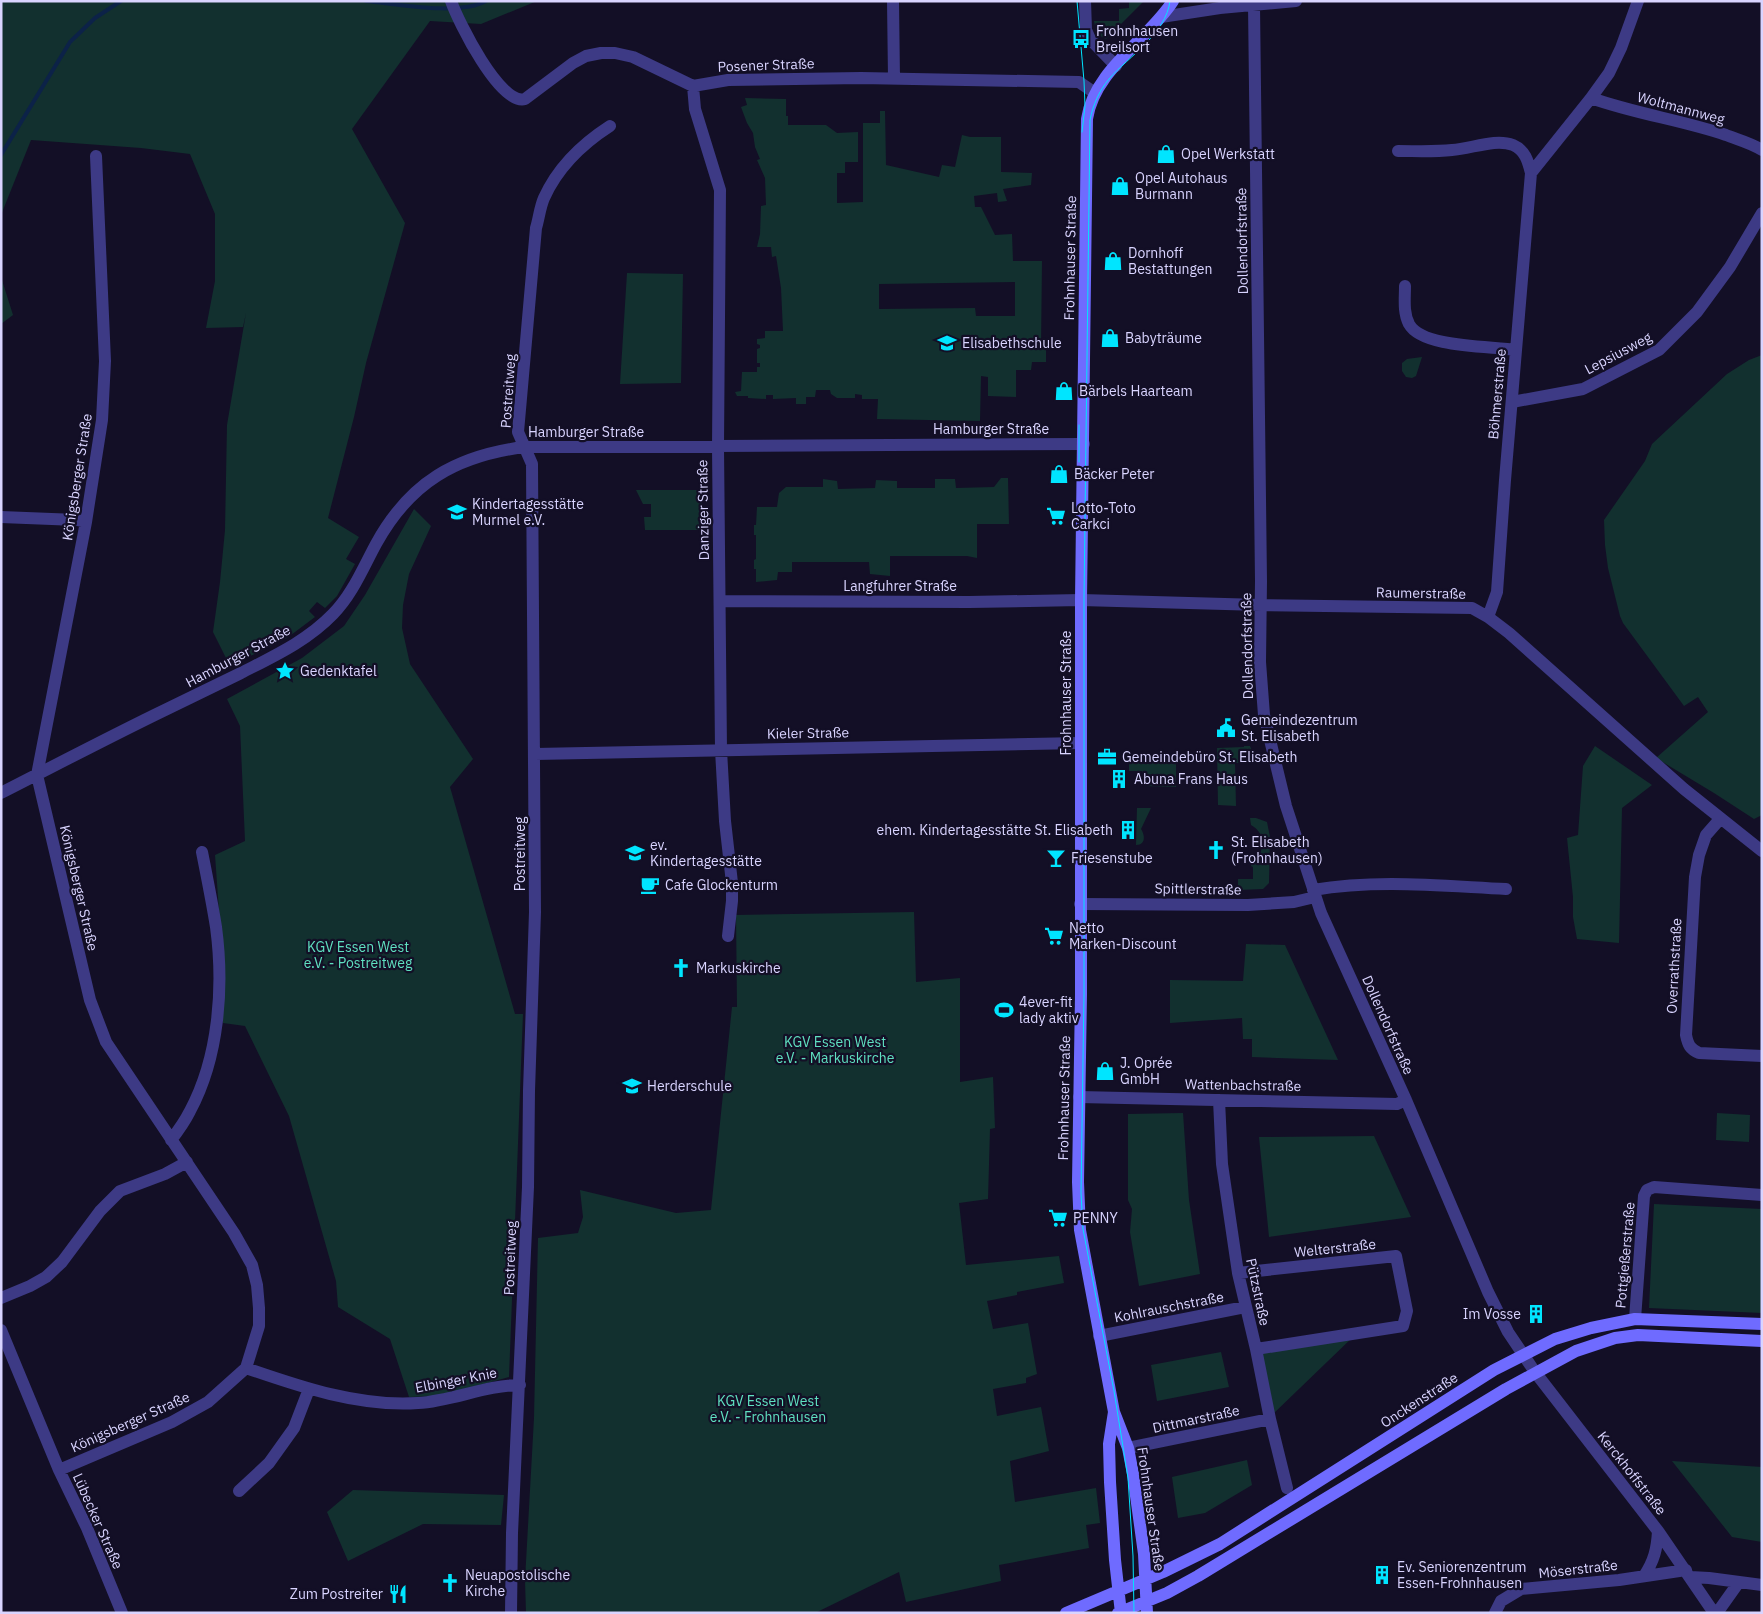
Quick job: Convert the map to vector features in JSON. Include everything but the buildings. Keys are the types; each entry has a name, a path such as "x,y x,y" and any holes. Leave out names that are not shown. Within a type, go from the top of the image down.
{"main road":[{"name":"Frohnhauser Straße","path":"1147,1607 1146,1578 1136,1492 1128,1448 1114,1412 1099,1336 1080,1230 1078,1192 1081,600 1087,119 1088,110 1095,93 1109,72 1162,17 1174,1"},
{"name":"Onckenstraße","path":"1066,1613 1192,1559 1220,1544 1478,1380 1555,1339 1610,1323 1635,1319 1762,1324"},
{"path":"1120,1612 1147,1607 1167,1593 1535,1372 1576,1351 1616,1338 1638,1335 1762,1341"},
{"name":"Frohnhauser Straße","path":"1114,1412 1109,1444 1110,1482 1120,1612"}],"street":[{"path":"451,1 456,18 491,75 510,96 519,100 525,100 543,84 573,63 586,56 601,52 632,57 693,86"},
{"path":"893,1 894,79"},
{"path":"1084,1 1086,30 1090,39 1116,66"},
{"path":"1162,17 1217,5 1254,5 1296,1"},
{"path":"1531,173 1609,73 1621,48 1638,1"},
{"name":"Dollendorfstraße","path":"1254,5 1261,605 1260,662 1264,714 1286,806 1314,894 1406,1100 1488,1292 1522,1355"},
{"name":"Posener Straße","path":"693,86 728,80 861,78 1079,82 1095,93"},
{"name":"Danziger Straße","path":"693,86 695,109 720,190 718,447 721,750 725,821 732,883 728,936"},
{"name":"Woltmannweg","path":"1591,98 1616,106 1704,127 1754,145 1762,150"},
{"name":"Postreitweg","path":"511,1613 512,1532 528,1187 535,912 532,464 518,432 536,228 544,198 560,171 575,152 591,138 610,126"},
{"name":"Böhmerstraße","path":"1398,151 1453,150 1497,143 1512,145 1523,152 1531,173 1504,480 1497,592 1488,617"},
{"name":"Königsberger Straße","path":"59,1470 180,1418 208,1402 246,1368 259,1326 259,1308 252,1265 234,1233 106,1042 90,1000 36,775 86,522 99,446 105,388 96,156"},
{"name":"Lepsiusweg","path":"1512,402 1584,389 1659,350 1698,312 1730,267 1762,213"},
{"path":"1405,286 1404,307 1410,325 1418,332 1443,343 1516,350"},
{"name":"Hamburger Straße","path":"1,792 92,745 275,656 318,630 346,599 393,516 410,496 445,470 478,456 498,450 524,447 1084,444"},
{"path":"1,517 86,522"},
{"name":"Raumerstraße","path":"1081,600 1472,608 1510,633 1684,789 1762,851"},
{"name":"Langfuhrer Straße","path":"720,601 969,602 1081,600"},
{"name":"Kieler Straße","path":"535,754 1081,743"},
{"name":"Overrathstraße","path":"1720,819 1706,835 1699,855 1695,877 1686,1035 1691,1049 1699,1053 1762,1056"},
{"path":"172,1140 191,1110 203,1080 214,1041 220,998 216,927 202,852"},
{"name":"Spittlerstraße","path":"1080,904 1248,905 1294,902 1340,885 1451,885 1506,889"},
{"name":"Wattenbachstraße","path":"1079,1097 1397,1104 1406,1100"},
{"name":"Pützstraße","path":"1219,1100 1222,1164 1238,1273 1270,1419 1288,1488"},
{"path":"1,1298 46,1277 62,1262 100,1211 120,1191 165,1174 186,1162"},
{"name":"Pottgießerstraße","path":"1635,1319 1644,1196 1647,1190 1654,1187 1762,1195"},
{"name":"Welterstraße","path":"1238,1273 1396,1256 1407,1311 1403,1326 1256,1349"},
{"name":"Kohlrauschstraße","path":"1099,1336 1245,1307"},
{"name":"Lübecker Straße","path":"1,1330 59,1470 87,1528 122,1613"},
{"name":"Kerckhoffstraße","path":"1522,1355 1658,1531 1716,1613"},
{"name":"Elbinger Knie","path":"246,1368 340,1397 400,1404 439,1401 502,1385 520,1385"},
{"path":"239,1491 269,1463 294,1428 309,1389"},
{"name":"Dittmarstraße","path":"1128,1448 1270,1419"},
{"path":"1644,1576 1652,1564 1657,1551 1658,1531"},
{"name":"Möserstraße","path":"1495,1613 1501,1601 1521,1589 1644,1576 1688,1574 1762,1585"},
{"path":"1716,1613 1739,1582"}],"green space":[{"path":"1,1 537,1 481,24 430,21 352,129 405,223 366,363 328,518 359,537 346,559 355,564 337,596 325,608 317,602 309,611 315,617 287,638 230,666 213,632 225,530 227,425 246,313 243,327 206,328 215,281 215,214 190,154 141,148 31,140 1,215"},
{"path":"1129,1 1144,1 1106,39 1101,36 1096,30 1094,21 1119,21 1119,9 1129,8"},
{"path":"745,98 786,99 788,125 826,125 837,133 858,132 858,162 845,162 845,173 837,173 837,203 863,202 863,123 880,123 880,111 885,111 886,165 939,177 942,165 955,167 962,135 970,137 1001,137 1001,172 1032,173 1031,185 1003,189 1007,201 998,202 997,193 974,196 975,207 981,207 995,235 1012,234 1013,261 1042,261 1041,347 1046,348 1046,362 1032,362 1031,370 1016,370 1016,397 988,396 988,377 981,376 980,421 877,419 878,399 862,399 862,395 855,394 855,398 837,398 831,394 830,390 816,390 815,397 806,397 806,404 796,404 796,398 773,399 773,395 766,395 766,399 737,396 735,392 741,391 742,372 757,372 757,367 760,367 760,363 757,363 757,349 760,348 760,345 757,344 757,339 765,338 765,331 783,331 781,288 776,256 772,257 771,247 757,247 760,234 761,206 766,205 765,178 757,160 760,159 755,147 753,133 741,107 747,105","holes":["1015,282 1015,316 976,316 975,308 879,309 879,284"]},
{"path":"627,273 683,274 681,383 620,384"},
{"path":"1,277 13,315 1,324"},
{"path":"1762,355 1762,815 1754,819 1656,758 1708,712 1698,697 1684,706 1623,623 1608,568 1604,520 1645,461 1652,444 1727,374 1749,360"},
{"path":"1422,357 1416,376 1412,378 1406,377 1402,371 1402,363 1407,359"},
{"path":"1001,478 1008,478 1009,524 977,524 977,558 967,556 890,556 890,576 870,574 869,562 792,562 792,572 778,572 777,580 756,582 754,560 756,559 756,535 754,535 754,525 756,525 757,507 777,507 779,493 786,487 823,487 823,479 837,481 838,489 875,488 876,480 897,481 897,488 935,488 935,479 955,479 956,488 994,487"},
{"path":"636,490 702,490 702,530 645,530 644,517 651,517 651,504 643,504"},
{"name":"KGV Essen West e.V. - Postreitweg","path":"414,509 431,526 409,574 403,605 402,628 410,664 473,759 450,787 515,1014 523,1014 509,1377 440,1396 409,1397 390,1339 338,1307 336,1281 289,1116 245,1026 223,1023 221,939 215,855 245,841 240,726 227,699 302,658 344,626 365,595"},
{"path":"1250,746 1257,763 1235,763 1236,806 1218,805 1217,748"},
{"path":"1595,746 1652,785 1622,808 1619,943 1577,939 1573,917 1573,897 1567,838 1578,835 1583,766"},
{"path":"1129,760 1176,764 1176,787 1142,786 1142,771 1129,771"},
{"path":"1137,808 1151,808 1141,829 1144,837 1143,842 1139,845 1136,845"},
{"path":"1250,818 1267,822 1270,837 1269,883 1263,889 1238,890 1238,879 1253,879 1251,861 1260,853 1263,843 1260,833 1251,825"},
{"name":"KGV Essen West e.V. - Frohnhausen","path":"914,912 916,982 960,978 960,1082 993,1077 995,1128 990,1129 988,1199 959,1203 966,1265 1059,1256 1064,1283 1017,1292 1017,1295 987,1301 993,1329 1028,1323 1037,1374 1026,1378 1026,1383 993,1389 997,1416 1041,1407 1049,1451 1010,1461 1015,1502 1096,1488 1100,1523 1086,1525 1089,1548 999,1565 1001,1581 906,1602 899,1572 815,1613 526,1613 525,1580 534,1418 538,1238 578,1233 583,1217 580,1190 676,1213 711,1210 732,1007 737,1007 736,915"},
{"path":"1246,944 1285,945 1338,1060 1252,1057 1252,1039 1243,1039 1242,1018 1170,1023 1170,980 1243,981"},
{"path":"1183,1113 1189,1200 1200,1274 1139,1286 1130,1232 1132,1209 1128,1200 1128,1114"},
{"path":"1717,1113 1750,1115 1749,1142 1716,1140"},
{"path":"1374,1136 1411,1217 1269,1237 1259,1137"},
{"path":"1654,1204 1762,1209 1762,1313 1649,1308"},
{"path":"1355,1335 1272,1415 1259,1350"},
{"path":"1221,1352 1229,1387 1157,1401 1151,1365"},
{"path":"1247,1460 1252,1485 1205,1513 1178,1518 1172,1477"},
{"path":"1672,1461 1762,1467 1762,1542 1732,1537"},
{"path":"353,1490 504,1495 501,1525 423,1524 348,1561 327,1512"}],"waterway":[{"path":"1,155 70,42 95,18 121,1"},
{"path":"366,1 428,8 460,8 486,1"}],"tram line":[{"path":"1077,1 1085,106 1082,132"},
{"path":"1134,1613 1133,1556 1128,1478 1114,1391 1083,1229 1081,1193 1084,995 1084,597 1090,120 1102,88 1117,70 1146,44 1162,24 1170,1"},
{"path":"1079,425 1079,462"}],"place":[{"name":"Frohnhausen Breilsort","path":"1081,39"},
{"name":"Opel Werkstatt","path":"1166,154"},
{"name":"Opel Autohaus Burmann","path":"1120,186"},
{"name":"Dornhoff Bestattungen","path":"1113,261"},
{"name":"Babyträume","path":"1110,338"},
{"name":"Elisabethschule","path":"947,343"},
{"name":"Bärbels Haarteam","path":"1064,391"},
{"name":"Bäcker Peter","path":"1059,474"},
{"name":"Kindertagesstätte Murmel e.V.","path":"457,512"},
{"name":"Lotto-Toto Carkci","path":"1056,516"},
{"name":"Gedenktafel","path":"285,671"},
{"name":"Gemeindezentrum St. Elisabeth","path":"1226,728"},
{"name":"Gemeindebüro St. Elisabeth","path":"1107,757"},
{"name":"Abuna Frans Haus","path":"1119,779"},
{"name":"ehem. Kindertagesstätte St. Elisabeth","path":"1128,830"},
{"name":"St. Elisabeth (Frohnhausen)","path":"1216,850"},
{"name":"ev. Kindertagesstätte","path":"635,853"},
{"name":"Friesenstube","path":"1056,858"},
{"name":"Cafe Glockenturm","path":"650,885"},
{"name":"Netto Marken-Discount","path":"1054,936"},
{"name":"Markuskirche","path":"681,968"},
{"name":"4ever-fit lady aktiv","path":"1004,1010"},
{"name":"J. Oprée GmbH","path":"1105,1071"},
{"name":"Herderschule","path":"632,1086"},
{"name":"PENNY","path":"1058,1218"},
{"name":"Im Vosse","path":"1536,1314"},
{"name":"Ev. Seniorenzentrum Essen-Frohnhausen","path":"1382,1575"},
{"name":"Neuapostolische Kirche","path":"450,1583"},
{"name":"Zum Postreiter","path":"398,1594"}],"park label":[{"name":"KGV Essen West e.V. - Markuskirche","path":"835,1050"}]}
